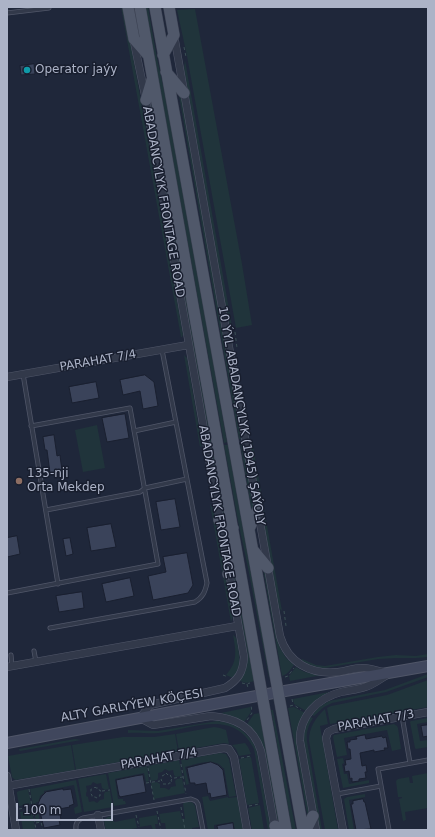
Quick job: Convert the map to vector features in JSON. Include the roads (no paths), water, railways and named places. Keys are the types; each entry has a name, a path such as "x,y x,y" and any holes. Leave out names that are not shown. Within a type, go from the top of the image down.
{"main road":[{"path":"128,7 134,40 148,56"},
{"path":"140,7 286,830"},
{"name":"10 ÝYL ABADANÇYLYK (1945) ŞAÝOLY","path":"155,7 252,550 304,830"},
{"path":"163,55 174,35 169,7"},
{"path":"166,72 184,93"},
{"path":"146,100 152,77"},
{"path":"249,530 258,509"},
{"path":"219,520 233,528"},
{"path":"252,550 268,568"},
{"path":"228,574 238,559"},
{"path":"304,830 313,816"}],"street":[{"path":"174,35 280,636 287,653 300,664 309,669 321,672 338,672 363,668 389,673"},
{"name":"ABADANCYLYK FRONTAGE ROAD","path":"134,40 146,100 228,574 244,657 241,672 233,683 221,690 150,705 140,718"},
{"name":"PARAHAT 7/4","path":"7,377 188,345"},
{"path":"10,667 238,626"},
{"name":"ALTY GARLYÝEW KÖÇESI","path":"7,742 428,666"},
{"path":"316,830 301,746 300,732 304,720 314,707 327,697 342,692 367,687 389,673"},
{"name":"PARAHAT 7/3","path":"343,830 326,738 328,732 334,729 428,712"},
{"path":"140,718 153,725 211,716 234,720 245,727 254,736 261,751 277,829"},
{"name":"PARAHAT 7/4","path":"8,786 224,748 228,749 234,757 247,830"},
{"path":"7,776 16,830"},
{"path":"98,815 101,830"}],"lane":[{"path":"7,13 49,7"},
{"path":"50,628 195,602 202,597 206,590 207,583 162,350"},
{"path":"23,374 58,584"},
{"path":"7,593 158,564 130,408 32,426"},
{"path":"134,431 176,422"},
{"path":"46,510 140,492 145,488 187,479"},
{"path":"34,651 36,662"},
{"path":"10,667 11,655"},
{"path":"402,716 410,763"},
{"path":"389,830 378,769 428,760"},
{"path":"337,794 381,786"},
{"path":"76,830 76,825 79,819 191,799 196,801 198,804 204,830"}],"place":[{"name":"Operator jaýy","path":"27,70"},
{"name":"135-nji Orta Mekdep","path":"19,481"}]}
